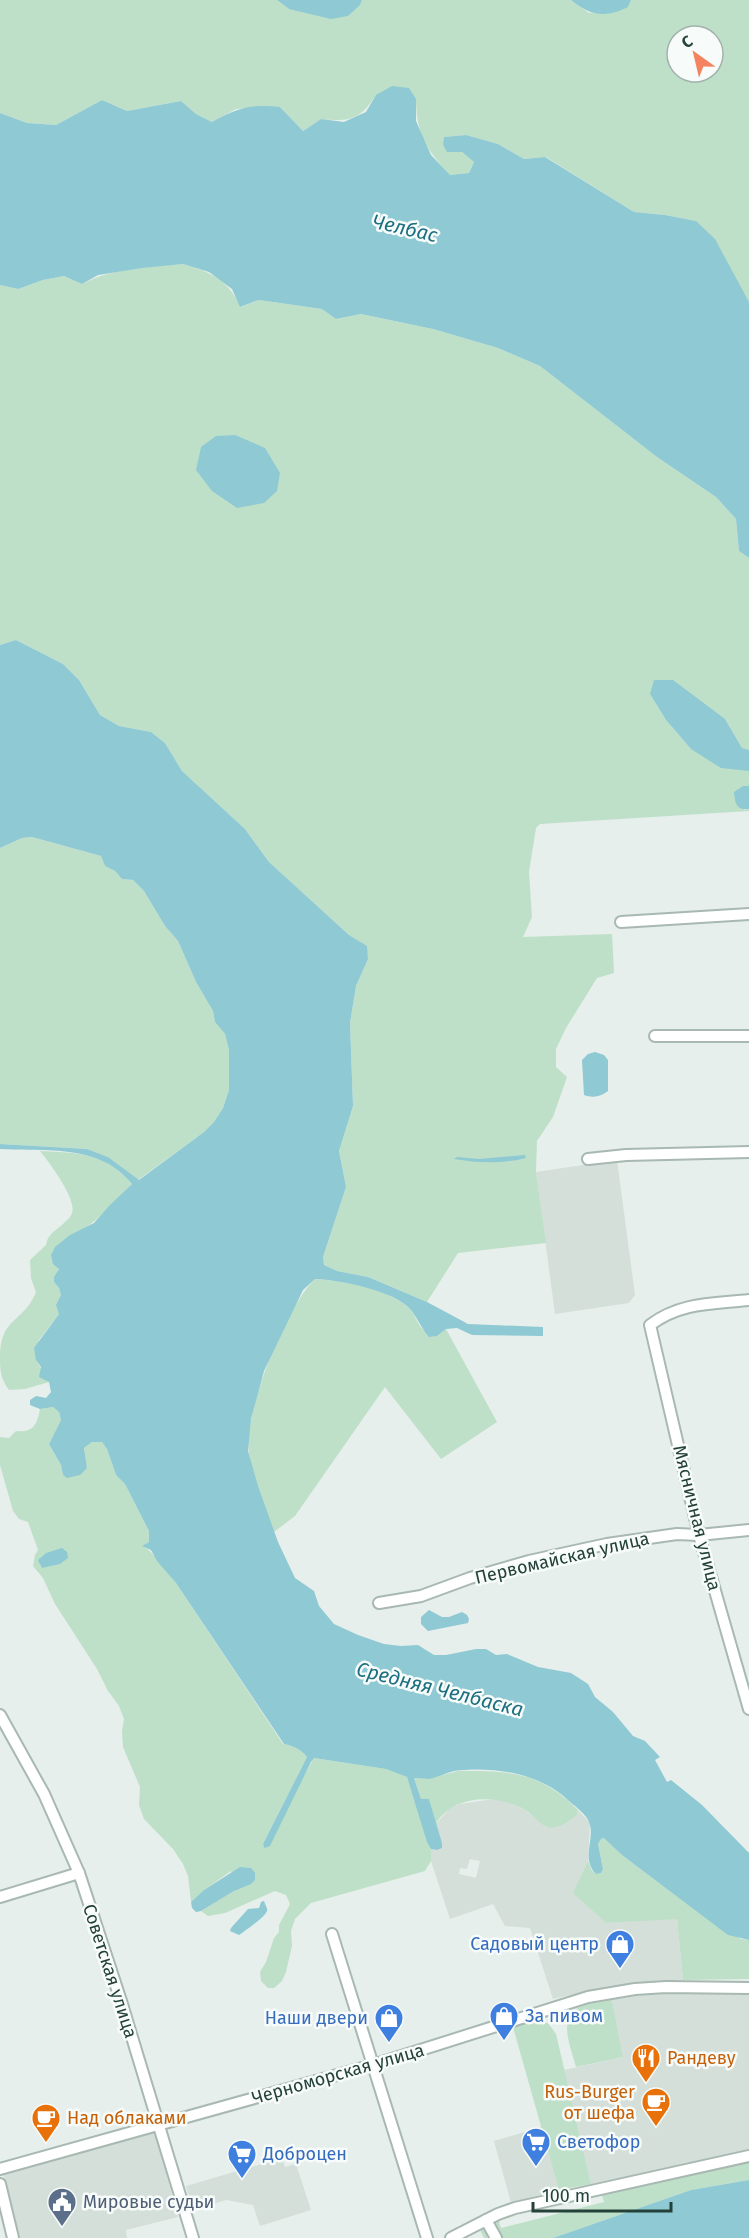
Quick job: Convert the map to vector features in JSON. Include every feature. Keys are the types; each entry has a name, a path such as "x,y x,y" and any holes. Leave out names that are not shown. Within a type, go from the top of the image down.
{"street":[{"path":"621,922 749,914"},
{"path":"655,1036 749,1036"},
{"path":"588,1160 626,1155 749,1152"},
{"name":"Мясничная улица","path":"749,1300 682,1307 650,1325 699,1535 749,1709"},
{"name":"Первомайская улица","path":"378,1603 421,1596 470,1578 519,1564 607,1544 676,1534 699,1535 749,1530"},
{"name":"Советская улица","path":"0,1715 44,1794 79,1873 193,2238"},
{"path":"0,1896 79,1873"},
{"path":"332,1934 427,2238"},
{"name":"Черноморская улица","path":"0,2169 373,2065 588,1997 645,1988 749,1988"},
{"path":"451,2238 515,2208 749,2156"},
{"path":"0,2184 13,2238"},
{"path":"486,2220 496,2238"}],"shaded area":[{"path":"617,1160 635,1295 629,1303 555,1314 536,1172"},
{"path":"494,1799 505,1801 525,1810 546,1827 577,1815 578,1810 590,1823 588,1861 574,1893 606,1923 677,1918 683,1980 611,1986 553,1999 530,1928 505,1926 493,1904 450,1919 431,1861 431,1849 437,1850 442,1843 436,1824 449,1809 460,1804","holes":["470,1859 480,1861 476,1878 459,1874 460,1868 467,1869"]},
{"path":"652,1993 749,1994 749,2151 591,2184 564,2070 623,2057 612,2000"},
{"path":"542,2127 559,2190 511,2203 494,2141"},
{"path":"155,2132 178,2217 126,2230 127,2238 17,2238 3,2173"},
{"path":"282,2158 285,2167 296,2164 311,2210 260,2226 253,2205 226,2200 193,2210 186,2186"}],"green space":[{"path":"0,0 277,0 289,9 360,5 362,0 571,0 589,13 628,7 631,0 749,0 749,302 696,221 634,212 546,157 524,159 498,144 466,135 445,137 443,145 462,152 474,162 469,173 450,175 424,141 418,122 416,99 376,95 365,110 353,118 321,119 303,131 280,107 236,109 212,122 196,114 181,101 127,111 102,100 56,125 27,123 0,113"},
{"path":"183,264 218,278 236,297 241,307 259,300 322,309 336,319 361,314 433,329 498,348 540,366 657,457 716,497 736,519 739,551 749,558 749,750 742,748 725,719 650,694 666,720 691,749 749,771 749,786 743,786 744,810 749,809 749,811 540,824 536,828 529,872 532,917 523,937 612,934 614,973 597,978 566,1028 556,1049 556,1067 567,1077 553,1117 537,1141 536,1172 546,1243 458,1253 427,1302 368,1277 337,1271 324,1265 323,1257 346,1187 339,1151 353,1106 350,1023 356,986 368,959 366,946 349,935 269,862 245,829 182,771 165,743 151,732 119,726 100,715 79,680 63,664 16,640 0,645 0,285 18,289 43,280 64,276 82,284 118,271"},
{"path":"32,837 101,856 105,866 115,871 122,879 133,880 144,891 165,926 178,941 196,982 213,1011 215,1022 225,1034 229,1050 229,1090 223,1108 204,1132 138,1180 108,1157 87,1149 0,1144 0,848 22,838"},
{"path":"40,1151 90,1156 112,1166 132,1184 96,1220 70,1235 54,1282 61,1295 59,1314 39,1340 36,1360 49,1382 25,1389 9,1390 1,1372 1,1345 8,1327 25,1310 36,1292 31,1278 30,1260 46,1245 50,1236 72,1213 66,1190"},
{"path":"315,1279 376,1290 399,1300 408,1307 427,1332 437,1336 446,1329 497,1422 441,1459 385,1387 295,1516 274,1532 253,1473 249,1453 249,1435 253,1412 269,1361 292,1312"},
{"path":"53,1407 59,1412 61,1420 49,1444 61,1465 63,1475 87,1468 84,1448 92,1442 102,1442 107,1449 116,1475 125,1484 149,1531 149,1542 143,1546 156,1557 176,1583 283,1744 297,1748 307,1757 263,1844 264,1848 314,1758 386,1769 407,1777 431,1849 431,1861 425,1871 311,1903 295,1919 291,1931 292,1946 286,1972 282,1981 274,1988 268,1988 261,1981 260,1972 290,1904 286,1895 275,1891 225,1913 208,1916 201,1911 234,1891 231,1871 191,1902 188,1876 183,1864 173,1849 144,1819 139,1805 140,1787 123,1747 124,1719 119,1706 55,1604 43,1578 33,1566 38,1550 28,1522 19,1519 13,1511 0,1465 0,1437 9,1438 16,1431 30,1429 36,1424 40,1409"},
{"path":"458,1771 509,1773 537,1781 564,1797 578,1810 577,1815 551,1828 541,1824 528,1812 514,1805 489,1799 465,1802 453,1807 436,1824 429,1799 421,1799 414,1778 428,1779"},
{"path":"605,1838 622,1855 717,1926 741,1939 749,1940 749,1979 683,1980 677,1919 606,1923 573,1893 588,1861 596,1874 601,1873 603,1869 598,1844 601,1839"},
{"path":"612,2000 623,2057 576,2067 569,2043 567,2026 569,2018 580,2007"},
{"path":"533,2021 548,2023 556,2034 591,2184 559,2190 513,2027"},
{"path":"749,2161 749,2180 691,2190 553,2238 484,2238 479,2228 498,2218 501,2228 604,2202 601,2192"}],"water":[{"path":"277,0 362,0 348,16 331,19 289,9"},
{"path":"571,0 631,0 628,7 620,11 598,14"},
{"name":"Челбас","path":"392,86 409,88 416,99 416,121 431,155 450,175 469,173 474,162 462,152 447,152 443,145 444,137 466,135 498,144 524,159 545,157 634,212 696,221 715,239 749,302 749,558 739,551 736,519 716,497 657,457 540,366 498,348 433,329 361,314 336,319 322,309 259,300 240,307 232,289 209,272 183,264 98,275 82,284 64,276 43,280 18,289 0,285 0,113 27,123 56,125 102,100 127,111 181,101 196,114 212,122 245,108 270,106 280,107 303,131 321,119 344,122 366,112 376,95"},
{"path":"235,435 265,448 280,473 277,491 264,503 237,508 212,491 196,470 201,447 216,436"},
{"name":"Средняя Челбаска","path":"16,640 63,664 79,680 100,715 119,726 151,732 165,743 182,771 245,829 269,862 349,935 367,946 368,959 356,986 350,1023 353,1106 339,1151 346,1187 323,1257 324,1265 337,1271 368,1277 427,1302 468,1324 543,1327 543,1336 472,1335 457,1328 446,1329 437,1336 429,1337 411,1310 403,1303 366,1287 315,1279 303,1290 264,1371 251,1419 248,1451 278,1542 295,1578 314,1591 319,1606 334,1624 358,1635 384,1644 418,1645 434,1655 486,1649 496,1655 507,1654 538,1667 571,1673 588,1684 595,1697 613,1712 633,1736 645,1741 660,1757 655,1760 667,1782 671,1780 702,1805 749,1853 749,1940 728,1935 622,1855 604,1838 598,1844 603,1869 601,1873 596,1874 589,1862 591,1828 586,1816 545,1784 501,1771 454,1771 435,1778 414,1778 421,1799 429,1799 442,1843 442,1848 437,1850 431,1849 427,1842 407,1777 386,1769 314,1758 270,1846 264,1848 263,1844 307,1757 297,1748 284,1744 176,1583 157,1561 151,1550 142,1546 149,1542 149,1531 125,1484 116,1475 107,1449 102,1442 92,1442 84,1448 87,1468 80,1475 67,1478 63,1475 61,1465 49,1444 61,1420 59,1412 53,1407 40,1409 30,1405 30,1400 36,1396 46,1398 51,1392 49,1382 39,1377 41,1367 36,1360 34,1348 59,1314 56,1305 61,1295 54,1282 54,1277 59,1269 53,1264 51,1255 55,1247 70,1235 94,1223 132,1184 119,1171 88,1156 71,1152 0,1149 0,1144 87,1149 108,1157 139,1180 214,1122 223,1108 229,1090 229,1050 225,1034 215,1022 213,1011 196,982 178,941 165,926 144,891 133,880 122,879 115,871 105,866 101,856 32,837 22,838 0,848 0,645"},
{"path":"654,680 673,680 725,719 742,748 749,750 749,771 721,768 691,749 666,720 650,694"},
{"path":"743,786 749,786 749,809 741,809 736,802 734,792"},
{"path":"595,1052 604,1055 608,1060 608,1091 599,1096 584,1095 582,1060 588,1054"},
{"path":"525,1155 526,1158 499,1162 454,1159 457,1157 479,1159"},
{"path":"62,1548 67,1552 68,1558 60,1564 42,1568 38,1560 46,1553"},
{"path":"429,1610 442,1617 462,1612 467,1615 468,1623 428,1631 421,1624 421,1617"},
{"path":"240,1867 251,1868 255,1873 255,1880 251,1884 234,1891 201,1911 196,1912 192,1908 191,1902 204,1890"},
{"path":"264,1901 267,1908 266,1914 239,1935 230,1931 248,1909 259,1908 261,1902"},
{"path":"749,2180 749,2238 553,2238 691,2190"}],"place":[{"name":"Садовый центр","path":"620,1970"},
{"name":"За пивом","path":"504,2042"},
{"name":"Наши двери","path":"389,2044"},
{"name":"Рандеву","path":"646,2084"},
{"name":"Rus-Burger от шефа","path":"656,2128"},
{"name":"Над облаками","path":"46,2144"},
{"name":"Светофор","path":"536,2168"},
{"name":"Доброцен","path":"242,2180"},
{"name":"Мировые судьи","path":"62,2228"}]}
